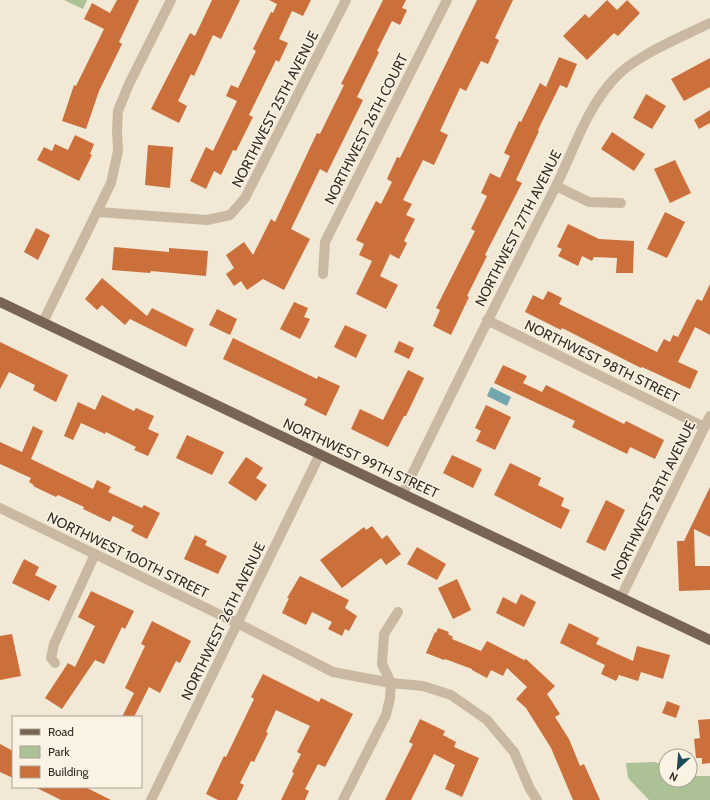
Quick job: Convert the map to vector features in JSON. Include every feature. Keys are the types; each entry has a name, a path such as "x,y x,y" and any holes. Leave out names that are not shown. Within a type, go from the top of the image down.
{"main road":[{"name":"NORTHWEST 99TH STREET","path":"0,302 710,640"}],"street":[{"path":"43,322 112,183 118,151 118,111 129,84 171,0"},
{"name":"NORTHWEST 25TH AVENUE","path":"98,212 207,220 230,215 245,198 346,0"},
{"name":"NORTHWEST 26TH COURT","path":"322,274 325,242 447,0"},
{"name":"NORTHWEST 27TH AVENUE","path":"402,493 487,320 556,186 594,104 614,78 638,60 710,23"},
{"path":"556,186 589,202 621,203"},
{"name":"NORTHWEST 98TH STREET","path":"487,320 704,427"},
{"name":"NORTHWEST 28TH AVENUE","path":"621,597 710,416"},
{"name":"NORTHWEST 26TH AVENUE","path":"150,800 320,454"},
{"name":"NORTHWEST 100TH STREET","path":"0,508 237,623 333,672 391,683 423,686 451,695 487,720 514,752 530,789 537,800"},
{"path":"55,663 51,658 54,644 95,554"},
{"path":"343,800 386,715 390,698 391,683 382,664 384,634 398,612"}],"green space":[{"path":"64,0 87,0 83,9"},
{"path":"626,763 658,763 658,788 698,788 698,776 710,776 710,800 649,800 628,778"}],"water":[{"path":"491,387 511,397 507,406 487,396"}],"building":[{"path":"117,0 139,0 119,42 122,44 99,91 86,129 62,121 74,85 76,86 104,29 84,19 92,3 110,13"},
{"path":"212,0 240,0 221,39 213,35 194,76 191,74 178,101 187,106 179,123 151,109 190,33 195,36"},
{"path":"269,0 311,0 303,16 292,11 279,39 288,43 279,62 276,60 249,115 253,117 236,151 233,150 221,175 214,171 206,189 190,181 206,147 213,151 237,101 226,96 231,85 238,88 256,51 253,49 271,12 273,13 277,4"},
{"path":"383,0 406,0 402,8 407,10 400,25 392,21 357,97 363,100 327,173 320,169 291,229 310,239 284,290 263,279 247,290 241,281 234,286 226,274 234,268 226,255 244,242 253,255 271,219 275,222 317,133 320,134 344,85 341,84"},
{"path":"477,0 513,0 495,38 499,40 488,64 481,61 466,91 460,88 440,131 448,135 434,165 423,160 403,200 412,204 406,215 415,219 404,241 407,243 399,259 390,254 380,276 398,285 386,309 356,294 372,261 359,255 364,244 356,240 376,201 381,204 392,182 387,179 397,157 400,158"},
{"path":"607,0 617,10 627,0 640,13 618,36 614,33 587,60 563,36 585,14 589,18"},
{"path":"559,57 577,64 567,88 560,85 538,130 539,131 516,180 522,183 485,255 487,256 467,296 469,297 451,335 433,326 440,310 436,308 475,231 471,229 487,196 481,193 490,173 500,178 510,156 504,153 519,121 521,122 540,83 546,87"},
{"path":"710,58 710,87 684,101 671,79"},
{"path":"646,94 666,106 652,129 633,118"},
{"path":"710,110 710,123 699,129 694,120"},
{"path":"612,132 645,154 634,171 601,149"},
{"path":"75,135 94,144 90,154 92,155 79,181 37,160 44,147 52,151 55,144 68,150"},
{"path":"148,145 173,147 170,188 145,185"},
{"path":"675,160 691,193 670,203 654,169"},
{"path":"665,212 685,222 667,258 647,249"},
{"path":"568,224 599,239 634,241 633,273 616,273 617,258 594,257 592,261 582,256 578,266 558,256 562,249 557,247"},
{"path":"36,228 50,235 38,260 24,252"},
{"path":"114,247 169,252 169,248 208,251 206,276 151,271 150,273 112,270"},
{"path":"102,278 147,316 152,308 194,329 186,347 130,319 125,325 102,305 97,310 85,299"},
{"path":"710,284 710,335 695,327 678,362 698,371 690,389 642,367 641,368 562,328 561,330 525,312 533,295 543,300 548,291 562,298 559,304 657,352 664,339 670,342 673,335 678,337 697,299 702,301"},
{"path":"294,302 308,308 304,317 310,319 300,339 280,329"},
{"path":"217,309 237,319 230,335 209,325"},
{"path":"345,325 367,335 356,358 334,347"},
{"path":"233,338 317,379 318,376 340,386 326,416 304,405 307,399 223,359"},
{"path":"399,341 414,348 409,359 394,352"},
{"path":"0,342 68,375 56,402 33,390 35,385 9,372 0,389"},
{"path":"503,365 527,376 523,383 542,392 546,385 624,424 626,421 664,440 655,459 630,447 627,454 572,427 575,421 494,383"},
{"path":"408,370 424,378 406,416 404,416 388,447 351,429 360,409 383,420"},
{"path":"102,395 134,411 136,408 154,416 148,429 159,434 148,456 134,450 136,447 106,432 105,434 81,423 73,440 64,436 78,402 95,410"},
{"path":"486,405 511,417 495,450 476,441 481,431 475,428"},
{"path":"33,426 43,431 31,459 93,489 97,480 111,487 108,492 142,508 144,505 160,513 147,539 131,531 134,526 113,516 110,522 83,509 84,507 58,495 56,497 33,486 34,485 29,482 31,478 0,464 0,442 22,452"},
{"path":"187,435 224,452 212,475 176,458"},
{"path":"452,455 482,469 473,488 443,473"},
{"path":"246,457 263,468 256,478 267,485 256,501 228,483"},
{"path":"510,463 541,478 538,485 564,498 561,506 570,510 561,529 494,495"},
{"path":"710,487 710,537 694,529 695,566 710,566 710,590 679,591 677,541 684,541"},
{"path":"606,500 625,510 605,551 586,542"},
{"path":"372,526 382,539 387,535 401,554 386,565 381,558 342,588 320,560 364,527 366,530"},
{"path":"195,535 207,541 205,545 227,556 218,574 184,559"},
{"path":"417,547 446,564 437,580 407,564"},
{"path":"24,559 39,567 35,575 57,586 49,601 12,583"},
{"path":"300,576 349,600 345,608 357,616 349,631 345,629 342,636 328,629 332,622 312,612 306,625 282,613 289,598 287,598"},
{"path":"457,579 471,610 453,619 438,588"},
{"path":"91,591 134,611 125,629 122,627 104,664 95,660 62,709 45,698 68,663 75,667 95,626 78,617"},
{"path":"521,594 536,602 524,627 496,613 503,597 516,604"},
{"path":"152,621 191,641 180,663 176,661 160,693 149,687 134,716 122,716 134,693 125,688 145,646 141,644"},
{"path":"569,623 599,638 596,644 633,661 637,646 670,655 663,679 641,672 638,681 619,675 616,681 601,674 605,665 560,643"},
{"path":"438,628 449,632 448,634 453,637 452,639 481,651 487,641 524,660 526,659 555,686 547,694 560,714 555,717 569,739 580,766 584,764 600,800 573,800 551,748 526,708 516,699 527,687 507,668 503,676 491,670 487,678 472,669 426,653"},
{"path":"12,634 21,676 0,680 0,636"},
{"path":"263,674 319,702 321,698 353,714 325,767 318,764 305,789 309,791 305,800 281,800 301,754 297,752 310,726 276,710 266,732 268,733 254,762 251,761 240,783 244,785 237,800 218,800 206,794 254,699 251,697"},
{"path":"667,701 680,706 676,718 662,713"},
{"path":"420,719 445,731 443,735 456,742 454,747 479,758 462,797 445,789 455,765 434,754 411,800 385,800 413,744 409,742"},
{"path":"710,719 710,763 702,764 702,758 698,758 698,748 695,748 694,739 700,738 698,720"},
{"path":"0,744 12,750 12,778 0,772"},
{"path":"37,788 87,788 111,800 61,800"}]}
